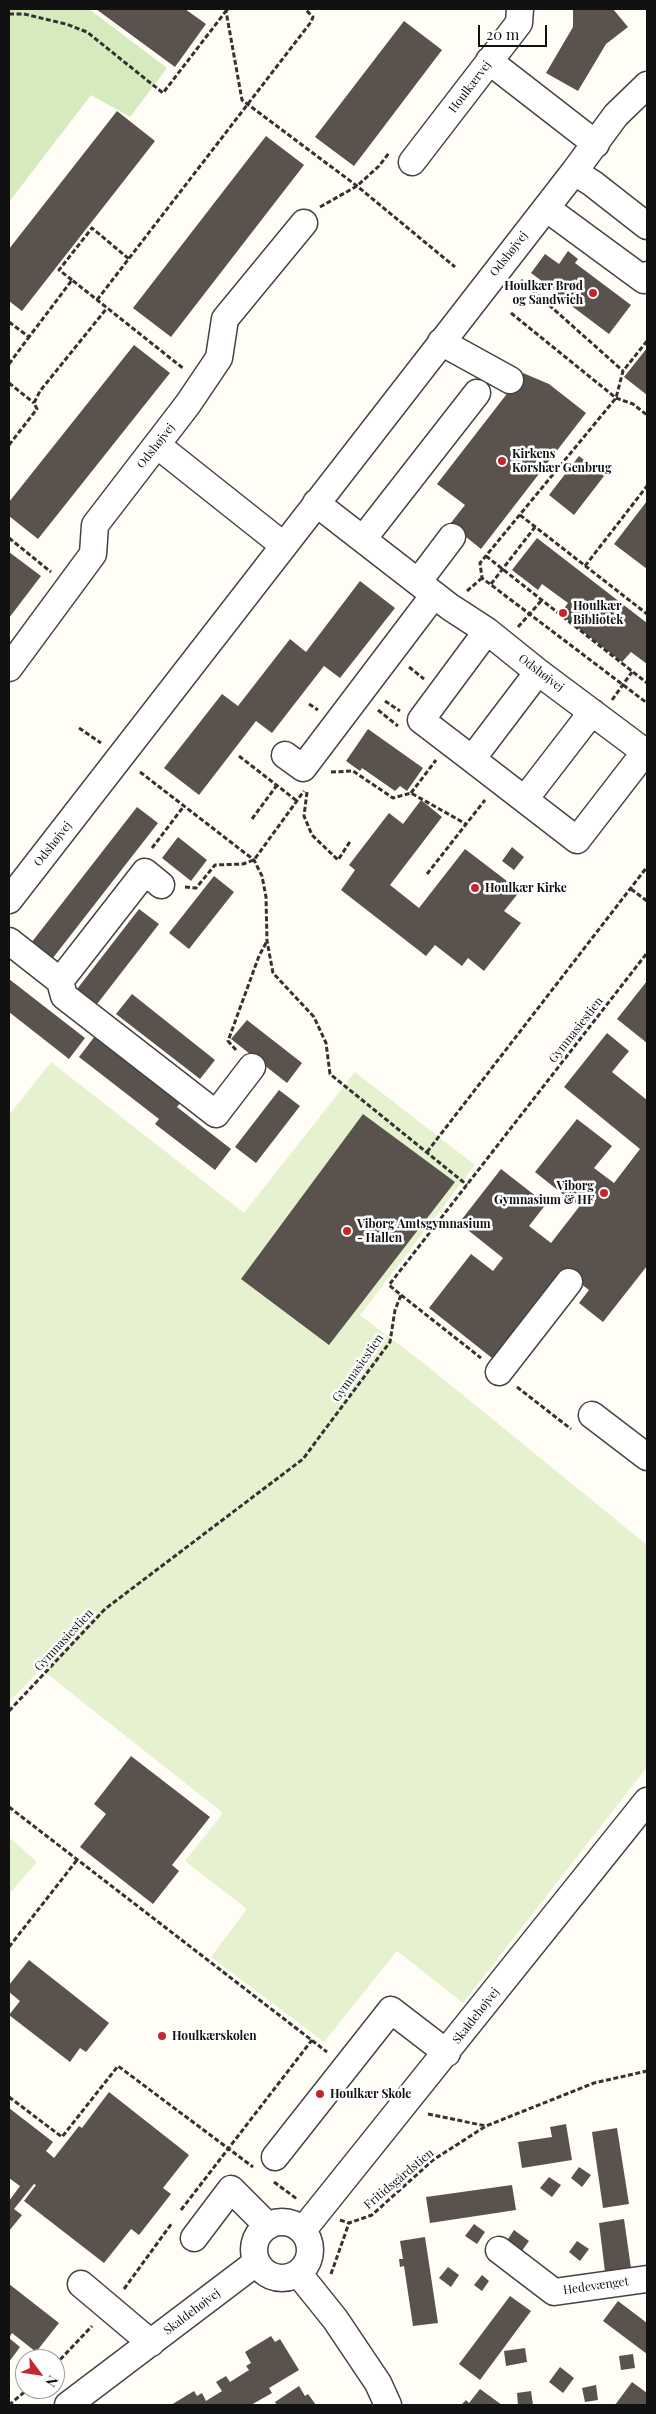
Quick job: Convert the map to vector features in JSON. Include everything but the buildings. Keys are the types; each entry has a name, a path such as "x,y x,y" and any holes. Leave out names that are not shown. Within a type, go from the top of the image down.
{"street":[{"name":"Houlkærvej","path":"401,156 489,61 519,22 520,9"},
{"path":"489,61 596,144"},
{"name":"Odshøjvej","path":"9,900 596,144 616,115 647,85"},
{"path":"574,172 592,183 647,226"},
{"path":"546,208 644,280 647,275"},
{"name":"Odshøjvej","path":"9,668 93,554 94,526 157,445 219,358 225,319 304,224"},
{"path":"441,342 510,380"},
{"path":"363,539 476,393"},
{"path":"157,445 283,545"},
{"name":"Odshøjvej","path":"316,503 426,588 496,638 538,672 646,752"},
{"path":"285,755 303,768 390,652 452,537"},
{"path":"496,638 442,694 421,720 577,840 646,752"},
{"path":"472,759 538,672"},
{"path":"525,799 596,714"},
{"path":"60,981 153,879"},
{"path":"9,941 60,981 64,996 216,1114 252,1066"},
{"path":"499,1372 569,1282"},
{"path":"592,1416 647,1457"},
{"name":"Skaldehøjvej","path":"309,2221 447,2053 647,1800"},
{"path":"267,2168 391,2010 447,2053"},
{"path":"194,2238 231,2189 268,2226"},
{"path":"309,2221 310,2255 307,2264 298,2273 286,2278 268,2274 257,2262 255,2244 259,2234 268,2226 285,2222 294,2224 309,2221"},
{"name":"Hedevænget","path":"499,2250 554,2292 647,2279"},
{"name":"Skaldehøjvej","path":"68,2405 257,2262"},
{"path":"298,2273 334,2319 378,2383 388,2405"},
{"name":"Skaldehøjvej","path":"80,2284 151,2343"}],"path":[{"path":"97,300 311,22 313,17 305,9"},
{"path":"226,10 242,100 357,186 455,267"},
{"path":"9,14 24,14 66,24 87,32 163,93 226,10"},
{"path":"304,224 322,204 357,186 379,166 401,156"},
{"path":"130,258 92,228 59,270 202,383"},
{"path":"502,264 624,371"},
{"path":"9,364 72,280"},
{"path":"34,402 40,391 107,308"},
{"path":"511,313 616,398 633,404 647,415"},
{"path":"9,322 29,337"},
{"path":"647,341 624,371 616,398 480,564 482,578 647,703"},
{"path":"9,384 34,402 37,409 9,445"},
{"path":"585,566 647,486"},
{"path":"520,515 647,614"},
{"path":"491,584 535,527"},
{"path":"9,538 69,586"},
{"path":"486,556 501,570 647,683"},
{"path":"496,638 541,601"},
{"path":"390,652 442,694"},
{"path":"596,714 624,685 632,672"},
{"path":"79,728 121,757 254,860 262,876 266,897 267,941 273,973 314,1017 326,1043 330,1074 467,1185"},
{"path":"239,756 297,801"},
{"path":"326,772 353,771 393,798 411,793 438,757"},
{"path":"252,819 277,785"},
{"path":"308,786 304,816 312,836 338,860 351,840"},
{"path":"411,793 466,824"},
{"path":"426,874 490,793"},
{"path":"184,806 148,853 153,879 196,888 215,865 243,864 254,860"},
{"path":"427,1152 647,867"},
{"path":"631,889 647,901"},
{"path":"252,1066 228,1041 259,956 267,941"},
{"name":"Gymnasiestien","path":"9,1711 105,1609 303,1458 390,1342 401,1295 389,1285 647,953"},
{"path":"9,1807 347,2067"},
{"path":"9,1947 77,1860"},
{"path":"65,2355 109,2308 312,2040"},
{"path":"9,2097 62,2137 118,2066 228,2149 267,2168 309,2221 349,2223 330,2273 334,2280"},
{"name":"Fritidsgårdstien","path":"349,2223 372,2215 433,2160 486,2126 594,2083 647,2071"},
{"path":"400,2108 486,2126"}],"green space":[{"path":"9,9 89,9 167,68 130,117 91,95 9,202"},
{"path":"51,1062 244,1213 355,1072 475,1165 360,1315 426,1365 647,1545 647,1767 463,2003 397,1951 324,2042 211,1957 247,1909 185,1861 223,1813 41,1669 9,1702 9,1115"},
{"path":"9,1837 37,1862 9,1894"}],"place":[{"name":"Houlkær Brød og Sandwich","path":"593,293"},
{"name":"Kirkens Korshær Genbrug","path":"502,461"},
{"name":"Houlkær Bibliotek","path":"563,613"},
{"name":"Houlkær Kirke","path":"475,888"},
{"name":"Viborg Gymnasium & HF","path":"604,1193"},
{"name":"Viborg Amtsgymnasium - Hallen","path":"347,1231"},
{"name":"Houlkærskolen","path":"162,2036"},
{"name":"Houlkær Skole","path":"320,2094"}]}
